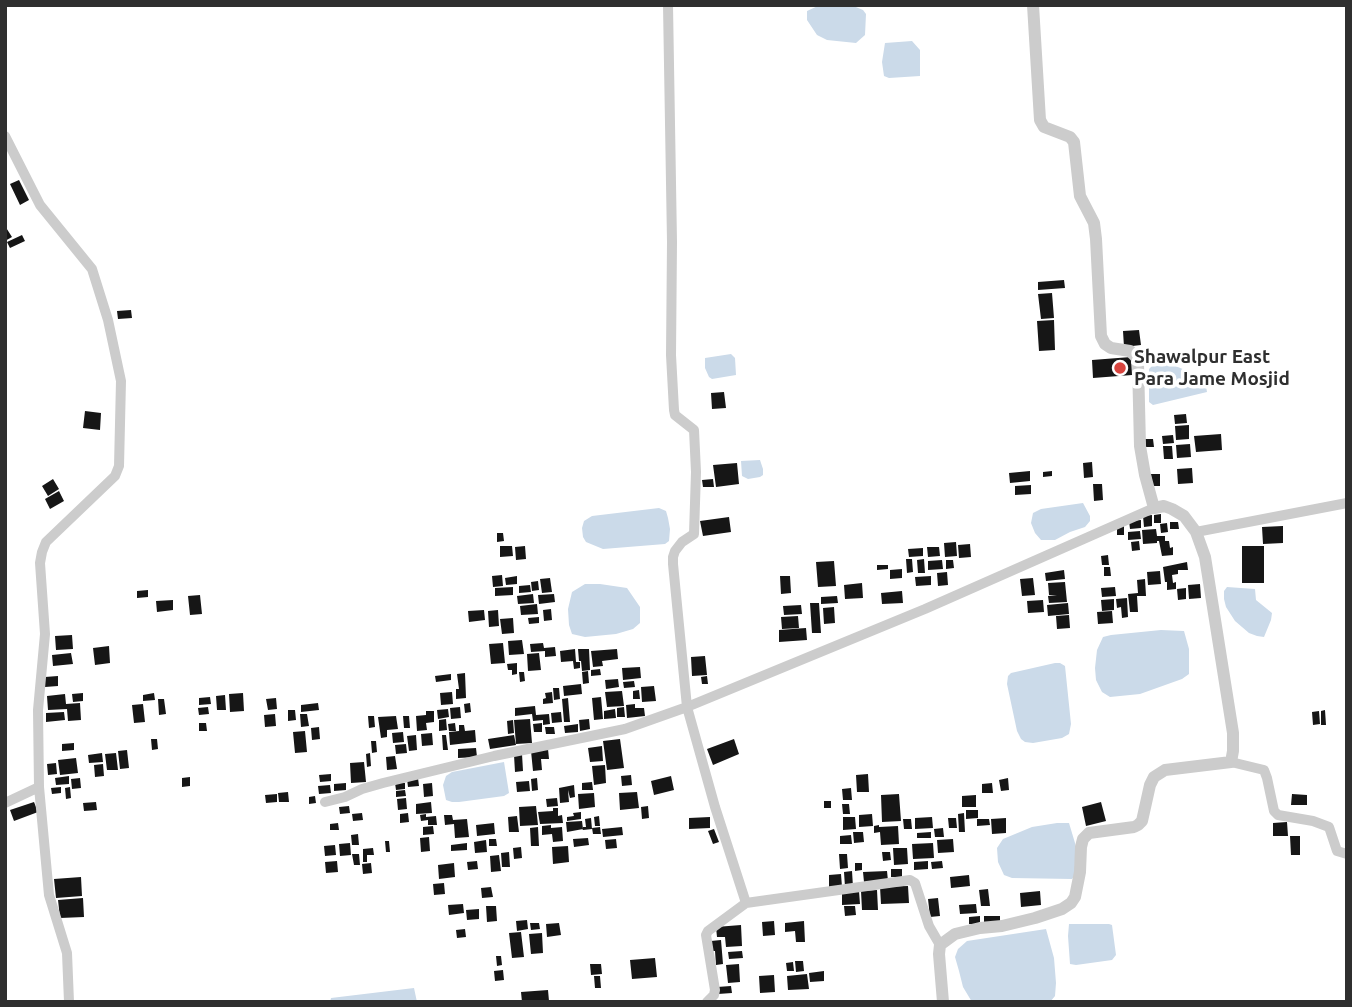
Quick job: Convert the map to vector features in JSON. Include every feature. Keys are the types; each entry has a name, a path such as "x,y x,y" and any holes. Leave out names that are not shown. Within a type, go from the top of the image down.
{"street":[{"path":"668,5 671,355 674,410 675,415 694,430 695,446 694,534 682,542 673,557 687,707 746,903"},
{"path":"1033,5 1040,120 1044,127 1070,137 1074,142 1080,196 1094,223 1101,336 1111,348 1130,351 1138,363 1140,446 1154,508"},
{"path":"5,136 40,205 92,269 108,320 121,381 119,466 115,476 46,542 40,563 45,634 38,710 39,787 49,895 67,953 69,1002"},
{"path":"1196,532 1347,503"},
{"path":"326,802 383,783 494,756 625,729 687,707 925,609 1154,508 1164,506 1184,516 1196,532 1205,557 1231,720 1231,762"},
{"path":"940,945 955,934 1035,918 1072,903 1080,872 1082,842 1086,836 1089,833 1138,825 1142,821 1154,777 1165,771 1231,762 1264,770 1274,811 1278,815 1313,821 1329,827 1337,851 1347,854"},
{"path":"5,803 39,787"},
{"path":"707,1002 715,990 706,935 746,903 910,880 915,883 929,926 940,945 943,1002"}],"water":[{"path":"820,5 851,5 863,10 866,14 865,35 856,43 827,40 817,35 807,20 807,11"},
{"path":"912,41 920,50 920,76 884,76 882,62 885,43"},
{"path":"731,354 735,358 736,375 712,379 709,377 705,358"},
{"path":"1163,361 1201,378 1207,392 1153,405 1149,402 1149,369"},
{"path":"760,460 763,475 748,479 742,476 741,461"},
{"path":"1083,503 1090,516 1085,527 1055,540 1041,540 1035,533 1031,523 1033,513 1041,509"},
{"path":"659,508 666,511 670,529 669,541 665,544 603,549 586,542 583,537 584,521 592,516"},
{"path":"585,584 627,588 640,607 640,623 633,629 616,634 585,637 572,634 568,609 572,592"},
{"path":"1227,587 1255,589 1256,600 1272,613 1264,637 1249,633 1235,621 1224,599"},
{"path":"1161,630 1184,631 1189,649 1189,674 1140,694 1110,697 1102,692 1096,680 1095,668 1097,650 1103,637"},
{"path":"1055,663 1065,666 1071,724 1069,734 1062,738 1025,742 1017,731 1007,684 1008,676"},
{"path":"504,762 509,793 459,802 446,800 443,785 446,776 452,772"},
{"path":"1069,823 1075,843 1078,871 1072,879 1012,878 1004,875 998,862 997,848 1003,839 1032,827"},
{"path":"1069,924 1112,925 1116,955 1112,960 1070,964"},
{"path":"1046,929 1054,958 1056,983 1055,996 1050,1002 972,1002 963,987 955,957 958,949 967,941"},
{"path":"414,988 417,1002 330,1002 331,998"}],"building":[{"path":"19,180 29,200 20,205 10,184"},
{"path":"5,226 12,237 5,241"},
{"path":"22,235 25,241 10,248 7,242"},
{"path":"1064,280 1065,288 1038,290 1038,282"},
{"path":"1052,293 1054,318 1041,319 1038,294"},
{"path":"131,310 132,318 118,319 117,311"},
{"path":"1054,320 1055,350 1039,351 1037,321"},
{"path":"1139,330 1141,345 1124,347 1123,331"},
{"path":"1131,357 1132,375 1093,378 1092,360"},
{"path":"724,392 726,408 712,409 711,393"},
{"path":"85,411 101,413 100,430 83,428"},
{"path":"1186,414 1187,423 1175,424 1174,415"},
{"path":"1189,425 1189,439 1176,440 1175,426"},
{"path":"1221,434 1222,450 1196,452 1194,436"},
{"path":"1173,435 1174,443 1163,444 1162,436"},
{"path":"1145,439 1153,439 1154,447 1146,447"},
{"path":"1190,444 1191,457 1177,458 1176,445"},
{"path":"1163,446 1172,446 1173,459 1164,459"},
{"path":"1092,462 1093,477 1084,478 1083,463"},
{"path":"737,463 739,484 716,487 713,465"},
{"path":"1192,468 1193,483 1178,484 1177,469"},
{"path":"1030,471 1030,481 1010,483 1009,473"},
{"path":"1052,471 1052,476 1043,477 1043,472"},
{"path":"1151,474 1160,474 1160,486 1152,486"},
{"path":"53,479 59,489 48,496 42,486"},
{"path":"713,479 714,487 703,487 702,480"},
{"path":"1093,484 1102,484 1103,500 1094,501"},
{"path":"1031,485 1031,494 1015,495 1015,486"},
{"path":"59,491 64,501 50,509 45,499"},
{"path":"1161,514 1161,523 1154,523 1154,515"},
{"path":"1152,515 1152,526 1144,527 1143,516"},
{"path":"729,517 731,532 703,536 700,521"},
{"path":"1141,520 1141,528 1130,529 1129,521"},
{"path":"1170,522 1178,522 1179,529 1170,529"},
{"path":"1167,523 1168,532 1161,533 1160,524"},
{"path":"1124,525 1124,535 1117,535 1117,526"},
{"path":"1283,526 1283,543 1263,544 1262,527"},
{"path":"1156,529 1157,536 1165,536 1170,548 1173,547 1173,555 1162,556 1159,541 1143,544 1142,530"},
{"path":"1140,531 1141,539 1128,540 1128,532"},
{"path":"497,533 503,533 504,541 497,542"},
{"path":"1139,541 1140,550 1132,551 1131,542"},
{"path":"956,542 957,556 945,557 944,543"},
{"path":"970,544 971,557 959,558 958,545"},
{"path":"500,546 512,546 513,556 500,557"},
{"path":"525,546 526,559 516,560 515,547"},
{"path":"1242,546 1264,546 1264,583 1242,583"},
{"path":"927,547 939,547 940,556 928,557"},
{"path":"923,548 923,556 909,557 908,549"},
{"path":"1108,555 1109,565 1102,565 1101,556"},
{"path":"906,559 912,559 913,572 907,573"},
{"path":"924,559 925,573 918,573 917,560"},
{"path":"942,560 943,569 928,570 928,561"},
{"path":"946,560 953,560 954,568 946,569"},
{"path":"834,561 836,586 818,587 816,562"},
{"path":"1187,562 1188,570 1178,570 1178,574 1172,575 1176,589 1167,590 1163,567"},
{"path":"877,565 888,565 888,569 877,570"},
{"path":"1104,567 1110,567 1111,576 1104,576"},
{"path":"902,569 902,578 890,579 890,570"},
{"path":"1064,570 1065,579 1046,581 1045,573"},
{"path":"1160,571 1161,584 1148,585 1147,572"},
{"path":"947,572 948,585 938,586 937,573"},
{"path":"502,575 503,586 493,587 492,576"},
{"path":"517,576 517,584 506,585 505,578"},
{"path":"780,576 790,576 791,593 781,594"},
{"path":"931,576 931,585 916,586 915,577"},
{"path":"550,578 552,592 542,593 540,579"},
{"path":"1033,578 1035,595 1022,596 1020,579"},
{"path":"1145,579 1146,596 1137,596 1138,612 1130,612 1128,594 1138,593 1137,580"},
{"path":"538,581 539,590 532,591 531,582"},
{"path":"1065,582 1067,602 1049,603 1048,596 1057,595 1049,595 1048,583"},
{"path":"862,583 863,598 845,599 844,585"},
{"path":"1200,584 1201,598 1189,599 1188,585"},
{"path":"530,585 531,592 519,593 519,586"},
{"path":"513,587 513,595 495,596 495,588"},
{"path":"1115,587 1116,596 1102,597 1101,588"},
{"path":"1186,588 1186,599 1178,600 1177,589"},
{"path":"148,590 148,597 137,598 137,591"},
{"path":"902,591 903,603 882,604 881,593"},
{"path":"533,594 534,603 518,604 517,596"},
{"path":"554,594 555,602 539,604 538,595"},
{"path":"200,595 202,614 190,615 188,596"},
{"path":"837,596 838,603 821,604 821,597"},
{"path":"1127,598 1128,617 1122,618 1121,607 1117,608 1116,599"},
{"path":"1114,599 1114,610 1102,611 1101,600"},
{"path":"173,600 173,610 157,612 156,601"},
{"path":"1043,600 1044,612 1028,613 1027,601"},
{"path":"810,603 819,603 821,633 812,633"},
{"path":"1068,603 1069,614 1048,616 1047,605"},
{"path":"537,604 538,614 521,615 520,606"},
{"path":"801,605 802,614 784,615 783,606"},
{"path":"834,607 835,623 824,624 823,608"},
{"path":"551,609 552,620 544,621 543,610"},
{"path":"484,610 485,620 469,622 468,611"},
{"path":"498,610 499,626 489,627 488,611"},
{"path":"1112,611 1113,623 1098,624 1097,612"},
{"path":"1069,615 1070,628 1057,629 1056,616"},
{"path":"798,616 799,628 782,629 781,617"},
{"path":"539,617 539,623 529,624 528,618"},
{"path":"513,618 514,633 502,634 500,619"},
{"path":"806,628 807,640 779,642 779,630"},
{"path":"72,635 73,649 56,650 55,636"},
{"path":"522,640 524,654 509,655 508,641"},
{"path":"503,643 505,663 491,664 489,644"},
{"path":"543,643 544,648 555,647 556,656 545,657 545,651 531,652 530,644"},
{"path":"109,646 110,663 95,665 93,648"},
{"path":"575,649 576,662 580,662 580,668 574,669 573,661 561,662 560,651"},
{"path":"578,649 589,649 590,670 582,671"},
{"path":"617,649 618,659 602,661 603,666 593,667 591,651"},
{"path":"71,653 73,664 53,666 52,655"},
{"path":"539,653 541,670 528,671 527,654"},
{"path":"705,656 707,675 692,676 691,657"},
{"path":"517,663 517,674 512,675 507,664"},
{"path":"640,667 641,678 623,680 622,668"},
{"path":"600,669 601,675 591,676 591,670"},
{"path":"588,671 589,683 583,684 582,672"},
{"path":"519,672 524,672 525,681 520,682"},
{"path":"465,673 466,698 456,699 456,689 459,689 457,674"},
{"path":"451,674 451,680 436,682 435,676"},
{"path":"58,676 58,686 45,687 45,677"},
{"path":"707,676 708,684 702,684 701,677"},
{"path":"618,679 619,687 606,689 605,680"},
{"path":"634,681 635,687 624,688 623,682"},
{"path":"581,684 582,694 564,696 563,686"},
{"path":"654,686 656,701 642,702 641,687"},
{"path":"553,688 559,688 560,699 554,700"},
{"path":"639,690 640,699 633,699 633,691"},
{"path":"622,691 624,706 607,707 605,692"},
{"path":"452,692 453,704 441,705 440,693"},
{"path":"552,692 553,703 543,704 545,693"},
{"path":"83,693 83,701 73,702 72,694"},
{"path":"154,693 155,700 143,701 143,695"},
{"path":"243,693 244,711 230,712 229,694"},
{"path":"65,694 66,704 80,703 81,720 68,721 67,709 48,710 47,696"},
{"path":"225,695 226,710 217,710 216,696"},
{"path":"210,697 211,704 199,705 199,698"},
{"path":"601,697 603,719 594,720 592,698"},
{"path":"276,698 277,709 268,710 266,699"},
{"path":"568,698 570,722 564,722 562,699"},
{"path":"158,699 164,699 166,714 159,715"},
{"path":"318,703 319,710 301,712 301,705"},
{"path":"470,703 471,712 465,713 464,704"},
{"path":"143,704 145,722 134,723 132,705"},
{"path":"635,704 635,708 644,708 645,716 627,718 626,705"},
{"path":"535,706 536,715 549,714 550,724 543,725 543,720 533,721 532,714 515,716 515,708"},
{"path":"208,707 209,714 199,715 198,708"},
{"path":"460,707 461,718 451,719 450,708"},
{"path":"624,707 625,717 617,717 617,708"},
{"path":"448,709 449,717 438,719 437,710"},
{"path":"615,709 616,718 604,719 604,711"},
{"path":"288,710 295,710 296,720 288,721"},
{"path":"1325,710 1326,725 1321,725 1321,711"},
{"path":"426,711 434,711 434,722 426,723 427,730 417,731 416,716 426,715"},
{"path":"1319,711 1320,724 1313,725 1312,712"},
{"path":"64,712 65,720 46,722 46,713"},
{"path":"561,712 562,722 552,723 551,713"},
{"path":"275,714 276,726 265,727 264,715"},
{"path":"300,714 307,714 309,726 301,727"},
{"path":"368,716 374,716 375,727 369,728"},
{"path":"396,716 398,729 387,730 387,737 381,738 378,717"},
{"path":"403,716 409,716 410,728 404,728"},
{"path":"446,719 447,730 439,731 439,720"},
{"path":"530,719 532,743 516,744 514,720"},
{"path":"589,719 590,729 580,731 579,720"},
{"path":"513,720 514,733 508,734 507,721"},
{"path":"199,723 206,723 207,731 199,731"},
{"path":"455,723 456,731 449,731 448,724"},
{"path":"542,723 542,732 534,732 533,724"},
{"path":"578,724 578,732 565,733 564,726"},
{"path":"459,725 464,725 465,731 475,730 476,742 450,745 449,732 459,731"},
{"path":"319,727 320,739 312,740 311,728"},
{"path":"545,727 554,727 555,734 546,734"},
{"path":"305,731 307,752 295,753 293,732"},
{"path":"403,732 404,742 393,743 392,733"},
{"path":"432,733 433,745 422,746 421,734"},
{"path":"416,735 417,750 409,751 407,736"},
{"path":"442,735 446,735 448,750 443,750"},
{"path":"514,735 516,745 490,749 488,739"},
{"path":"151,739 157,739 158,749 152,750"},
{"path":"620,739 624,768 607,770 603,741"},
{"path":"734,739 739,754 713,765 707,749"},
{"path":"371,741 376,741 377,752 372,753"},
{"path":"74,743 74,750 62,751 62,744"},
{"path":"406,744 407,753 396,754 395,745"},
{"path":"602,746 603,761 590,762 588,748"},
{"path":"476,748 477,757 458,758 458,749"},
{"path":"548,749 549,759 541,759 542,770 533,771 531,751"},
{"path":"127,750 129,768 120,769 118,751"},
{"path":"102,753 103,762 89,763 88,755"},
{"path":"116,753 118,770 107,770 105,754"},
{"path":"370,753 371,766 367,767 366,754"},
{"path":"522,754 523,771 515,772 514,755"},
{"path":"395,756 397,769 387,770 386,757"},
{"path":"76,758 78,773 60,775 58,760"},
{"path":"364,762 366,782 351,783 350,763"},
{"path":"56,763 57,774 48,775 47,764"},
{"path":"103,764 104,776 95,777 94,765"},
{"path":"605,765 606,783 594,785 592,766"},
{"path":"331,774 331,781 320,782 319,775"},
{"path":"868,774 869,792 857,792 856,775"},
{"path":"631,775 632,785 622,786 621,776"},
{"path":"69,776 69,784 56,785 55,778"},
{"path":"671,776 674,790 654,795 651,781"},
{"path":"190,777 190,786 182,787 182,778"},
{"path":"80,778 81,788 72,789 71,779"},
{"path":"418,778 419,786 408,787 407,779"},
{"path":"537,778 538,790 532,791 531,779"},
{"path":"1008,778 1009,790 1001,791 999,780"},
{"path":"529,781 530,791 517,792 516,782"},
{"path":"592,782 593,790 582,790 582,783"},
{"path":"346,783 346,790 334,791 334,784"},
{"path":"395,783 405,783 405,789 396,790"},
{"path":"432,783 433,796 424,797 423,784"},
{"path":"992,783 993,793 982,793 982,784"},
{"path":"330,785 331,793 319,794 318,786"},
{"path":"574,785 575,797 570,798 568,790 569,802 560,803 559,788"},
{"path":"61,787 61,793 52,794 51,788"},
{"path":"70,787 71,798 66,799 65,788"},
{"path":"851,788 852,800 843,800 842,789"},
{"path":"405,790 406,796 396,797 396,791"},
{"path":"288,792 289,802 279,802 278,793"},
{"path":"637,792 639,808 620,810 619,793"},
{"path":"594,793 595,807 579,809 578,794"},
{"path":"277,794 277,802 266,803 265,795"},
{"path":"899,794 901,821 882,822 881,795"},
{"path":"1292,794 1307,795 1307,805 1291,805"},
{"path":"976,795 976,807 962,807 962,796"},
{"path":"315,796 316,803 309,804 309,797"},
{"path":"406,798 407,809 398,810 397,799"},
{"path":"557,798 558,806 547,807 546,799"},
{"path":"824,801 831,801 831,808 824,808"},
{"path":"34,802 38,812 14,821 10,810"},
{"path":"96,802 97,810 84,811 83,803"},
{"path":"431,802 432,813 416,814 416,804"},
{"path":"1101,802 1106,821 1086,826 1082,807"},
{"path":"842,804 849,804 850,814 843,814"},
{"path":"349,806 350,813 340,814 339,807"},
{"path":"536,806 538,825 520,826 519,807"},
{"path":"648,806 649,818 642,819 641,807"},
{"path":"553,808 558,808 558,816 562,815 563,823 540,824 538,812 553,811"},
{"path":"966,810 978,810 978,818 966,819"},
{"path":"581,812 581,819 567,821 567,817 574,816 573,813"},
{"path":"362,813 363,820 353,821 352,814"},
{"path":"408,813 409,822 400,823 400,814"},
{"path":"964,813 965,832 959,832 958,814"},
{"path":"426,814 426,817 436,816 437,825 428,825 428,820 421,821 420,815"},
{"path":"872,814 873,826 859,827 859,815"},
{"path":"444,815 452,815 453,820 467,819 469,837 455,838 454,824 445,825"},
{"path":"517,816 519,832 509,832 508,817"},
{"path":"599,816 600,826 595,826 594,817"},
{"path":"710,817 710,828 689,829 689,818"},
{"path":"843,817 855,817 856,829 843,830"},
{"path":"932,817 933,828 915,829 915,818"},
{"path":"591,818 592,829 583,830 583,827 586,827 585,819"},
{"path":"948,818 956,818 957,828 949,828"},
{"path":"1006,818 1006,833 992,834 991,819"},
{"path":"903,819 911,819 912,829 904,829"},
{"path":"977,819 989,819 990,825 977,826"},
{"path":"582,821 583,829 567,832 566,822"},
{"path":"1287,822 1288,836 1273,836 1273,823"},
{"path":"338,823 339,830 330,830 330,824"},
{"path":"494,823 495,834 477,836 476,825"},
{"path":"551,825 551,828 562,827 563,841 553,842 552,834 542,835 542,826"},
{"path":"433,826 434,834 423,835 423,827"},
{"path":"874,826 898,826 899,844 881,845 880,832 874,833"},
{"path":"538,827 539,846 531,846 530,828"},
{"path":"600,827 601,834 593,834 592,828"},
{"path":"622,827 623,835 603,837 602,829"},
{"path":"943,828 944,837 935,837 934,829"},
{"path":"714,829 719,842 713,844 708,831"},
{"path":"853,832 863,832 864,842 854,843"},
{"path":"931,832 931,838 917,838 917,833"},
{"path":"358,834 359,845 352,845 351,835"},
{"path":"851,835 852,844 840,844 840,836"},
{"path":"1290,836 1300,836 1300,855 1291,855"},
{"path":"429,837 430,851 421,852 420,838"},
{"path":"588,838 589,845 574,847 573,839"},
{"path":"489,839 496,839 497,846 489,846"},
{"path":"616,839 617,848 606,849 605,840"},
{"path":"953,839 954,852 938,853 937,840"},
{"path":"486,840 487,852 475,853 474,842"},
{"path":"385,841 389,841 390,852 386,852"},
{"path":"350,843 351,855 340,856 339,844"},
{"path":"467,843 467,850 451,851 451,845"},
{"path":"933,843 934,858 913,859 912,844"},
{"path":"335,845 336,855 325,856 324,846"},
{"path":"568,846 569,862 553,864 552,847"},
{"path":"521,847 522,858 514,859 513,848"},
{"path":"373,848 374,855 367,855 367,862 363,862 363,849"},
{"path":"893,848 907,848 908,864 894,865"},
{"path":"509,852 510,867 502,867 501,853"},
{"path":"882,852 890,852 891,860 883,861"},
{"path":"352,854 359,854 360,865 354,865"},
{"path":"839,854 847,854 848,868 840,869"},
{"path":"499,855 501,871 491,872 490,856"},
{"path":"337,861 338,872 326,873 325,862"},
{"path":"477,861 478,869 468,870 467,862"},
{"path":"928,861 928,869 914,870 914,862"},
{"path":"942,861 943,868 932,869 931,862"},
{"path":"371,863 372,873 363,874 362,864"},
{"path":"454,863 455,877 439,879 438,865"},
{"path":"855,863 862,863 862,870 855,871"},
{"path":"891,869 902,869 902,877 891,877"},
{"path":"852,871 853,887 845,887 844,872"},
{"path":"887,871 888,881 864,882 863,872"},
{"path":"841,874 842,887 829,887 829,875"},
{"path":"969,875 970,886 951,888 950,877"},
{"path":"81,877 82,896 56,898 54,879"},
{"path":"444,883 445,894 434,895 433,884"},
{"path":"908,886 909,903 881,904 880,887"},
{"path":"491,887 493,897 482,898 481,888"},
{"path":"988,889 990,906 981,906 979,890"},
{"path":"877,890 878,910 862,910 861,891"},
{"path":"859,891 860,904 842,905 842,892"},
{"path":"1040,891 1041,905 1021,907 1020,893"},
{"path":"83,898 84,917 60,918 58,900"},
{"path":"938,898 940,916 930,917 928,899"},
{"path":"463,904 464,913 449,915 448,905"},
{"path":"976,904 977,913 960,914 959,905"},
{"path":"486,906 496,906 497,921 487,922"},
{"path":"844,906 855,906 856,915 845,916"},
{"path":"479,909 479,919 467,920 466,910"},
{"path":"980,916 980,924 969,924 969,917"},
{"path":"984,916 1000,916 1000,923 984,924"},
{"path":"527,920 528,929 517,931 516,921"},
{"path":"774,921 775,935 763,936 762,922"},
{"path":"804,921 805,942 796,942 795,931 785,932 785,923"},
{"path":"530,923 539,923 540,929 531,930"},
{"path":"559,923 561,935 547,937 546,924"},
{"path":"741,925 742,946 726,947 725,937 717,937 716,927"},
{"path":"465,929 466,937 457,938 456,930"},
{"path":"521,932 524,957 512,958 509,933"},
{"path":"542,933 543,953 531,954 529,934"},
{"path":"721,940 723,964 716,965 711,941"},
{"path":"742,951 743,958 729,959 728,952"},
{"path":"496,956 501,956 502,965 497,966"},
{"path":"655,958 657,977 632,979 630,960"},
{"path":"795,961 803,961 804,971 796,972"},
{"path":"793,962 794,971 787,971 786,963"},
{"path":"590,964 601,964 602,974 591,975"},
{"path":"739,964 740,982 728,983 726,965"},
{"path":"503,970 504,980 495,981 494,971"},
{"path":"824,971 824,981 810,982 809,973"},
{"path":"807,974 809,989 788,990 787,976"},
{"path":"774,975 775,992 760,993 759,976"},
{"path":"594,976 600,976 601,988 595,988"},
{"path":"731,986 732,993 718,994 717,987"},
{"path":"548,990 549,1001 522,1002 521,992"}],"place":[{"name":"Shawalpur East Para Jame Mosjid","path":"1120,368"}]}
